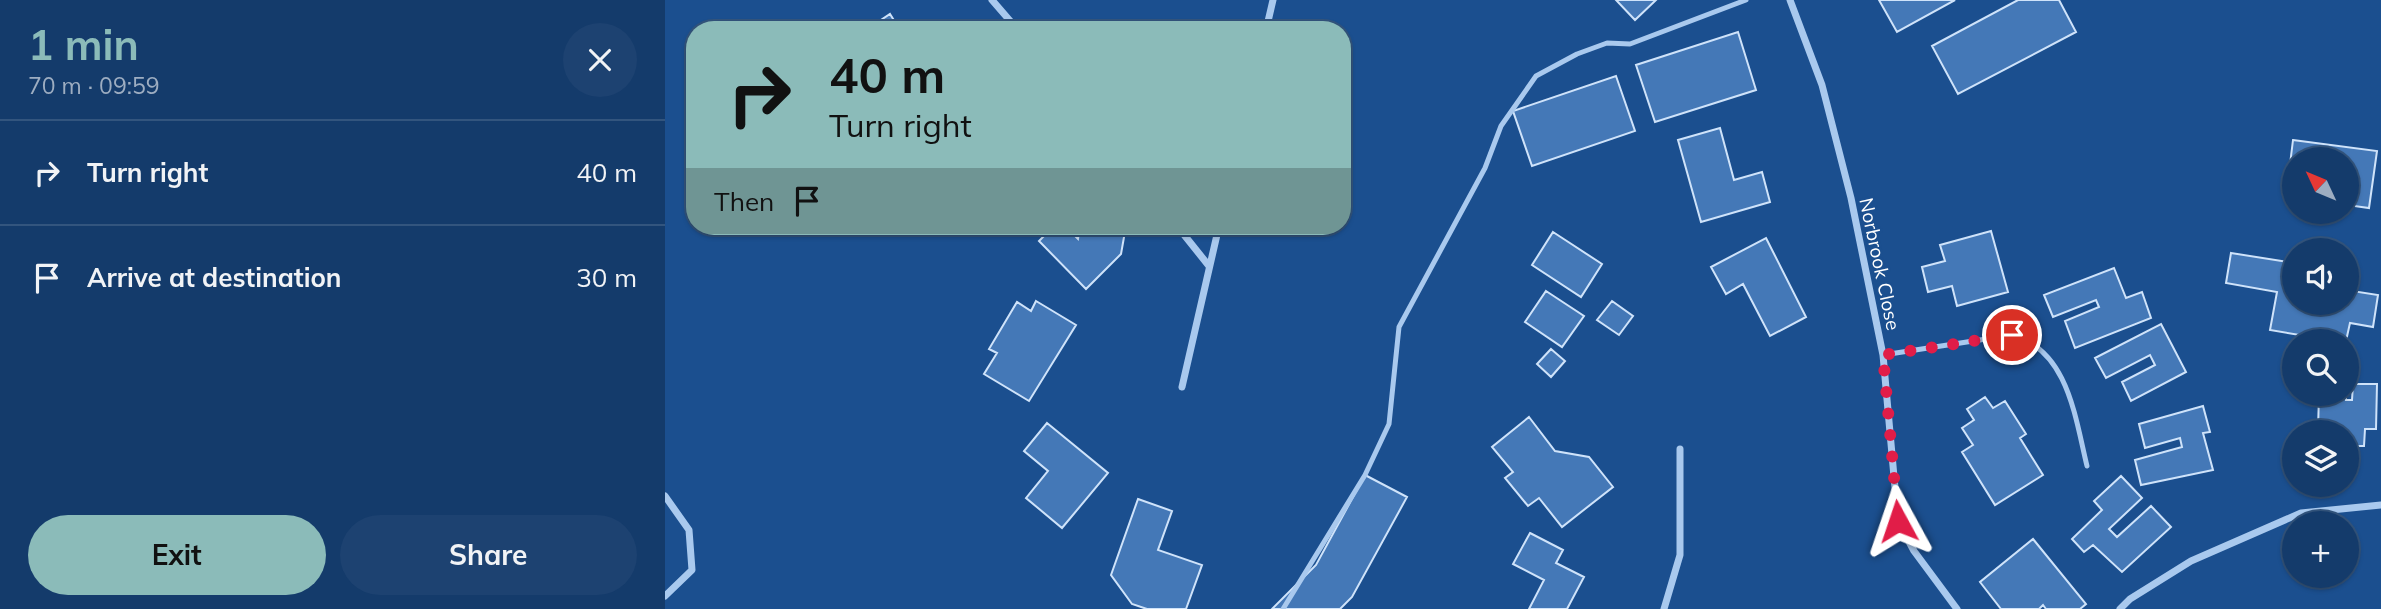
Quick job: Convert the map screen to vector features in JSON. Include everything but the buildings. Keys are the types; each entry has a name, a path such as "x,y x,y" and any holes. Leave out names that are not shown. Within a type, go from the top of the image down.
{"street":[{"path":"992,0 1010,21"},
{"path":"1268,21 1273,0"},
{"name":"Norbrook Close","path":"1790,0 1825,98 1851,198 1883,355 1898,521 1914,551 1957,609"},
{"path":"1184,235 1209,266"},
{"path":"1182,387 1217,235"},
{"path":"1664,609 1680,555 1680,449"},
{"path":"665,496 689,530 692,570 665,596"},
{"path":"2119,609 2130,599 2191,561 2301,513 2381,505"}],"lane":[{"path":"1283,609 1365,475 1389,424 1399,327 1485,168 1501,126 1536,76 1597,46 1607,43 1630,44 1746,0"},
{"path":"1883,355 2012,335 2028,339 2052,360 2069,396 2087,466"}],"route":[{"path":"1898,521 1883,355 2012,335"}]}
